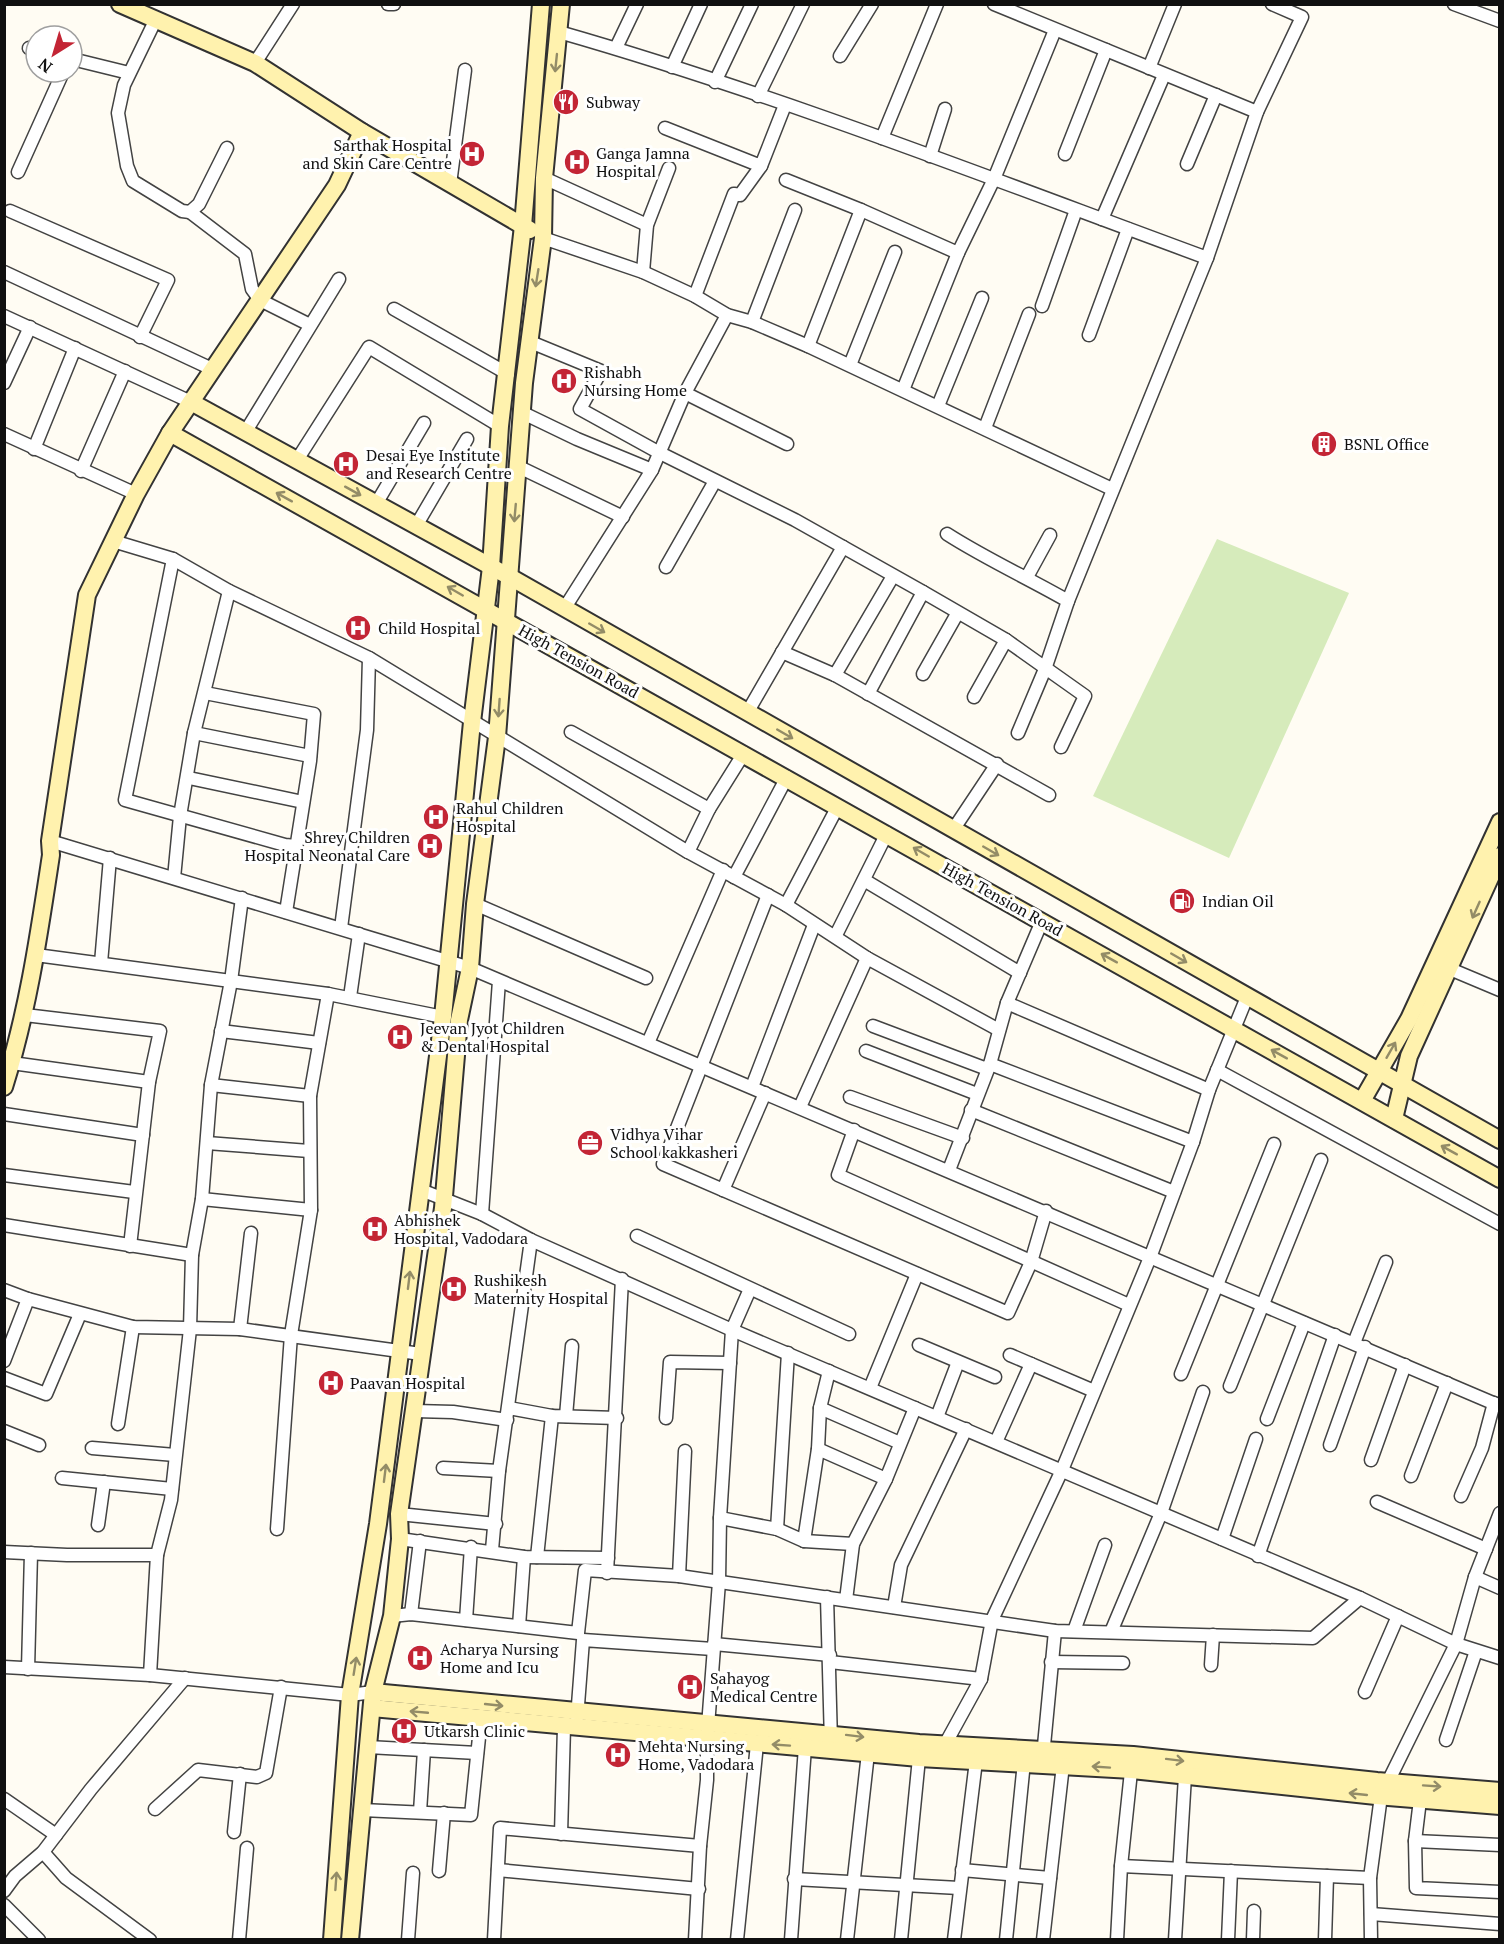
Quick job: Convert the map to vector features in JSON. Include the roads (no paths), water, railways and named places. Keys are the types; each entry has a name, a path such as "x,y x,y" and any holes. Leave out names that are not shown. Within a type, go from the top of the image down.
{"street":[{"path":"120,4 255,63 362,132 543,238 644,272 695,296 727,315 753,322 808,346 1112,489"},
{"path":"255,63 293,4"},
{"path":"388,4 394,4"},
{"path":"332,1940 350,1695 378,1524 449,962 472,722 487,609 500,426 508,374 523,226 541,4"},
{"path":"350,1940 372,1700 392,1616 400,1539 399,1514 444,1199 459,1020 470,968 475,904 497,737 528,341 543,238 544,178 561,4"},
{"path":"616,48 637,4"},
{"path":"672,67 701,4"},
{"path":"715,82 752,4"},
{"path":"758,96 803,4"},
{"path":"840,56 872,4"},
{"path":"882,138 937,4"},
{"path":"994,4 1257,112"},
{"path":"1149,69 1175,4"},
{"path":"1018,733 1045,669 1068,601 1112,489 1207,258 1257,112 1302,17 1272,4"},
{"path":"1454,4 1500,21"},
{"path":"155,21 129,73 119,99 118,113 129,174 140,188 182,212 190,212 245,254 252,290 260,300 310,325"},
{"path":"903,390 958,253 994,179 1055,30"},
{"path":"559,32 616,48 882,138 1207,258"},
{"path":"1065,154 1106,50"},
{"path":"84,62 129,73"},
{"path":"450,184 465,70"},
{"path":"1102,219 1164,75"},
{"path":"18,172 58,84"},
{"path":"1187,164 1216,95"},
{"path":"695,296 734,194 741,195 761,166 784,105"},
{"path":"930,156 945,109"},
{"path":"665,128 761,166"},
{"path":"4,1087 25,1015 36,955 51,855 50,840 87,595 136,494 170,433 337,185 362,132"},
{"path":"190,212 199,204 227,148"},
{"path":"644,272 647,225 669,168"},
{"path":"544,178 647,225"},
{"path":"786,180 958,253"},
{"path":"753,322 795,210"},
{"path":"808,346 861,210"},
{"path":"1042,306 1076,210"},
{"path":"10,211 168,280 140,337"},
{"path":"1089,335 1128,229"},
{"path":"850,366 895,252"},
{"path":"4,272 212,369"},
{"path":"246,431 339,279"},
{"path":"938,406 982,298"},
{"path":"394,309 508,374"},
{"path":"985,428 1029,314"},
{"path":"564,609 652,470 685,393 727,315"},
{"path":"4,316 191,402 246,431 510,577 1500,1140"},
{"path":"4,383 30,327"},
{"path":"528,341 601,371 580,409 658,452 843,547 923,592 957,614 1006,640 1085,696 1061,747"},
{"path":"297,460 369,347 500,426"},
{"path":"34,449 75,348"},
{"path":"81,471 125,371"},
{"path":"685,393 787,444"},
{"path":"523,413 577,439 652,470"},
{"path":"376,504 424,423"},
{"name":"High Tension Road","path":"170,433 787,777 1500,1179"},
{"path":"4,434 81,471 136,494"},
{"path":"416,526 467,439"},
{"path":"519,467 623,518"},
{"path":"666,567 715,481"},
{"path":"946,534 979,555 1027,577 1068,601"},
{"path":"1027,577 1050,535"},
{"path":"113,541 173,559 229,591 369,658 688,852 836,935 867,958 999,1030"},
{"path":"747,713 843,547"},
{"path":"173,559 125,800 285,845 296,846"},
{"path":"835,675 893,576"},
{"path":"174,878 180,816 189,778 194,733 229,591"},
{"path":"868,694 923,592"},
{"path":"923,674 957,614"},
{"path":"974,697 1006,640"},
{"path":"782,652 835,675 1049,795"},
{"path":"341,928 367,730 369,658"},
{"path":"205,693 314,714 310,756 286,912"},
{"path":"571,732 709,809"},
{"path":"194,733 310,756"},
{"path":"688,852 709,809 744,753"},
{"path":"953,830 997,764"},
{"path":"734,877 787,777"},
{"path":"189,778 303,802"},
{"path":"786,905 838,806"},
{"path":"1362,1101 1413,1011 1500,822"},
{"path":"836,935 887,834"},
{"path":"50,840 470,968 1151,1255 1263,1307 1359,1345 1497,1405 1482,1448 1461,1496"},
{"path":"1394,1119 1409,1056 1450,969 1494,885 1500,856"},
{"path":"101,963 110,858"},
{"path":"648,1044 723,870"},
{"path":"864,880 1020,973"},
{"path":"768,895 663,1164 1008,1313 1031,1262 1046,1211"},
{"path":"150,1675 156,1554 172,1489 190,1329 192,1255 202,1199 211,1085 231,981 242,898"},
{"path":"475,904 646,978"},
{"path":"949,1170 963,1138 1008,1003 1042,921"},
{"path":"752,1087 814,924"},
{"path":"350,997 359,934"},
{"path":"36,955 350,997 443,1017"},
{"path":"800,1107 867,958"},
{"path":"1450,969 1500,990"},
{"path":"482,1214 499,981"},
{"path":"277,1529 291,1335 311,1210 310,1096 327,994"},
{"path":"942,1751 981,1679 992,1620 1062,1470 1151,1255 1193,1142 1209,1090 1236,1030 1247,997"},
{"path":"1008,1003 1209,1090"},
{"path":"25,1015 160,1031 149,1082 134,1192 130,1246"},
{"path":"873,1026 1193,1142"},
{"path":"221,1031 319,1043"},
{"path":"866,1051 977,1094"},
{"path":"12,1063 149,1082"},
{"path":"1217,1070 1500,1224"},
{"path":"211,1085 310,1096"},
{"path":"723,1190 765,1093"},
{"path":"850,1097 963,1138"},
{"path":"971,1110 1174,1192"},
{"path":"4,1114 142,1135"},
{"path":"854,1130 838,1175 1129,1305"},
{"path":"207,1143 309,1151"},
{"path":"1181,1374 1274,1144"},
{"path":"1230,1386 1321,1160"},
{"path":"4,1175 134,1192"},
{"path":"421,1190 482,1214 531,1240 732,1330 1360,1598 1456,1644 1500,1658"},
{"path":"202,1199 311,1210"},
{"path":"4,1225 192,1255"},
{"path":"240,1329 252,1233"},
{"path":"637,1236 849,1334"},
{"path":"492,1550 499,1471 531,1240"},
{"path":"1330,1445 1386,1262"},
{"path":"870,1388 917,1274"},
{"path":"607,1573 617,1418 622,1279"},
{"path":"695,1940 700,1846 707,1780 732,1330 750,1289"},
{"path":"4,1290 80,1314 133,1327 240,1329 421,1354"},
{"path":"4,1360 28,1299"},
{"path":"4,1378 46,1394 80,1314"},
{"path":"1267,1419 1304,1323"},
{"path":"117,1424 133,1327"},
{"path":"1258,1556 1335,1335"},
{"path":"919,1345 995,1377"},
{"path":"566,1416 572,1346"},
{"path":"777,1529 788,1353"},
{"path":"1010,1355 1094,1391"},
{"path":"666,1418 670,1362 730,1363"},
{"path":"937,1417 958,1362"},
{"path":"996,1442 1031,1364"},
{"path":"1371,1460 1406,1365"},
{"path":"804,1541 818,1449 820,1408 829,1371"},
{"path":"1411,1476 1447,1383"},
{"path":"1110,1632 1161,1513 1203,1392"},
{"path":"820,1408 900,1443"},
{"path":"846,1600 853,1544 886,1479 915,1408"},
{"path":"415,1411 617,1418"},
{"path":"519,1626 552,1416"},
{"path":"894,1607 901,1565 966,1429"},
{"path":"4,1431 39,1445"},
{"path":"1222,1539 1256,1439"},
{"path":"92,1448 175,1455"},
{"path":"818,1449 886,1479"},
{"path":"680,1576 685,1451"},
{"path":"443,1468 499,1471"},
{"path":"62,1478 172,1489"},
{"path":"98,1525 104,1482"},
{"path":"1377,1502 1486,1548"},
{"path":"1371,1940 1370,1878 1384,1789 1456,1644 1475,1577 1486,1548 1495,1535 1500,1513"},
{"path":"399,1514 496,1524"},
{"path":"720,1518 777,1529 804,1541 853,1544"},
{"path":"400,1539 531,1557 608,1558"},
{"path":"411,1614 420,1541"},
{"path":"1074,1631 1105,1545"},
{"path":"466,1620 471,1547"},
{"path":"4,1552 156,1554"},
{"path":"28,1669 31,1553"},
{"path":"392,1616 411,1614 578,1633 585,1570 680,1576 1055,1631 1313,1638 1360,1598"},
{"path":"1475,1577 1500,1588"},
{"path":"827,1597 831,1741"},
{"path":"1365,1692 1398,1616"},
{"path":"1043,1756 1055,1631"},
{"path":"1211,1665 1214,1635"},
{"path":"561,1834 583,1640 714,1647 830,1658 981,1679"},
{"path":"1446,1740 1476,1651"},
{"path":"1051,1662 1123,1663"},
{"path":"4,1667 150,1675 281,1687 350,1695 482,1718 573,1722 942,1751 1132,1762 1384,1789 1420,1800 1500,1806"},
{"path":"4,1891 15,1876 43,1852 185,1678"},
{"path":"155,1809 198,1770 262,1776 269,1767 281,1687"},
{"path":"372,1700 573,1722"},
{"path":"362,1810 471,1815 482,1718"},
{"path":"708,1732 757,1744 805,1747 831,1741 868,1753 919,1758 942,1751 976,1761 1024,1762 1043,1756 1064,1765 1132,1762 1185,1776 1384,1789 1500,1791"},
{"path":"738,1940 757,1744"},
{"path":"368,1747 477,1753"},
{"path":"791,1940 805,1747"},
{"path":"420,1812 424,1750"},
{"path":"847,1940 868,1753"},
{"path":"901,1940 919,1758"},
{"path":"954,1940 976,1761"},
{"path":"1006,1940 1024,1762"},
{"path":"1117,1940 1121,1866 1132,1762"},
{"path":"1043,1940 1064,1765"},
{"path":"234,1832 240,1774"},
{"path":"1175,1940 1185,1776"},
{"path":"4,1799 56,1835"},
{"path":"1420,1800 1416,1841 1416,1888 1500,1892"},
{"path":"439,1871 444,1813"},
{"path":"494,1940 500,1828 700,1846"},
{"path":"1416,1841 1500,1845"},
{"path":"239,1940 247,1848"},
{"path":"43,1852 66,1878 150,1940"},
{"path":"1121,1866 1370,1878"},
{"path":"498,1870 699,1889"},
{"path":"962,1870 1050,1878"},
{"path":"1228,1940 1231,1871"},
{"path":"408,1940 413,1873"},
{"path":"1325,1940 1328,1875"},
{"path":"794,1879 959,1888"},
{"path":"4,1905 39,1940"},
{"path":"1253,1940 1254,1911"},
{"path":"1371,1914 1500,1924"}],"place":[{"name":"Subway","path":"566,102"},
{"name":"Sarthak Hospital and Skin Care Centre","path":"472,154"},
{"name":"Ganga Jamna Hospital","path":"577,162"},
{"name":"Rishabh Nursing Home","path":"564,381"},
{"name":"BSNL Office","path":"1324,444"},
{"name":"Desai Eye Institute and Research Centre","path":"346,464"},
{"name":"Child Hospital","path":"358,628"},
{"name":"Rahul Children Hospital","path":"436,817"},
{"name":"Shrey Children Hospital Neonatal Care","path":"430,846"},
{"name":"Indian Oil","path":"1182,901"},
{"name":"Jeevan Jyot Children & Dental Hospital","path":"400,1037"},
{"name":"Vidhya Vihar School kakkasheri","path":"590,1143"},
{"name":"Abhishek Hospital, Vadodara","path":"375,1229"},
{"name":"Rushikesh Maternity Hospital","path":"454,1289"},
{"name":"Paavan Hospital","path":"331,1383"},
{"name":"Acharya Nursing Home and Icu","path":"420,1658"},
{"name":"Sahayog Medical Centre","path":"690,1687"},
{"name":"Utkarsh Clinic","path":"404,1731"},
{"name":"Mehta Nursing Home, Vadodara","path":"618,1755"}]}
